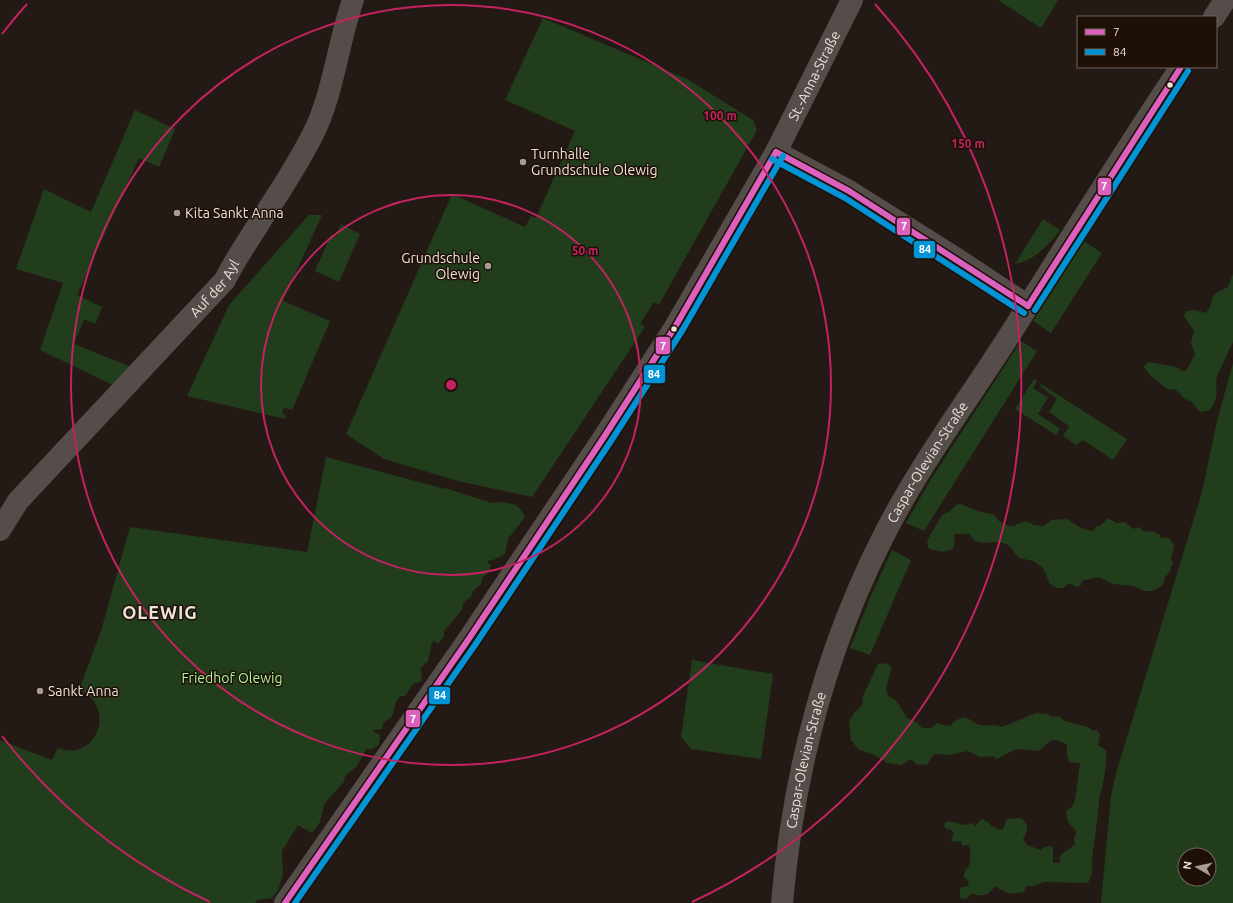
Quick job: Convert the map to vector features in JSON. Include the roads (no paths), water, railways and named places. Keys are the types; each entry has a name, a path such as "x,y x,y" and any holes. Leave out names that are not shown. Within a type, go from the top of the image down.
{"street":[{"name":"Auf der Ayl","path":"0,530 18,501 226,280 233,264 269,209 313,133 323,110 346,21 353,0"},
{"name":"St.-Anna-Straße","path":"285,903 468,640 609,430 675,327 776,152 852,0"},
{"path":"1215,16 1225,0"},
{"name":"Caspar-Olevian-Straße","path":"782,903 786,851 795,796 808,741 833,657 865,574 883,536 906,496 1180,68"},
{"path":"776,152 873,206 954,256 1028,306"}],"place":[{"name":"Turnhalle Grundschule Olewig","path":"523,162"},
{"name":"Kita Sankt Anna","path":"177,213"},
{"name":"Grundschule Olewig","path":"488,266"},
{"name":"Sankt Anna","path":"40,691"}],"district":[{"name":"OLEWIG","path":"160,613"}],"park label":[{"name":"Friedhof Olewig","path":"232,678"}]}
